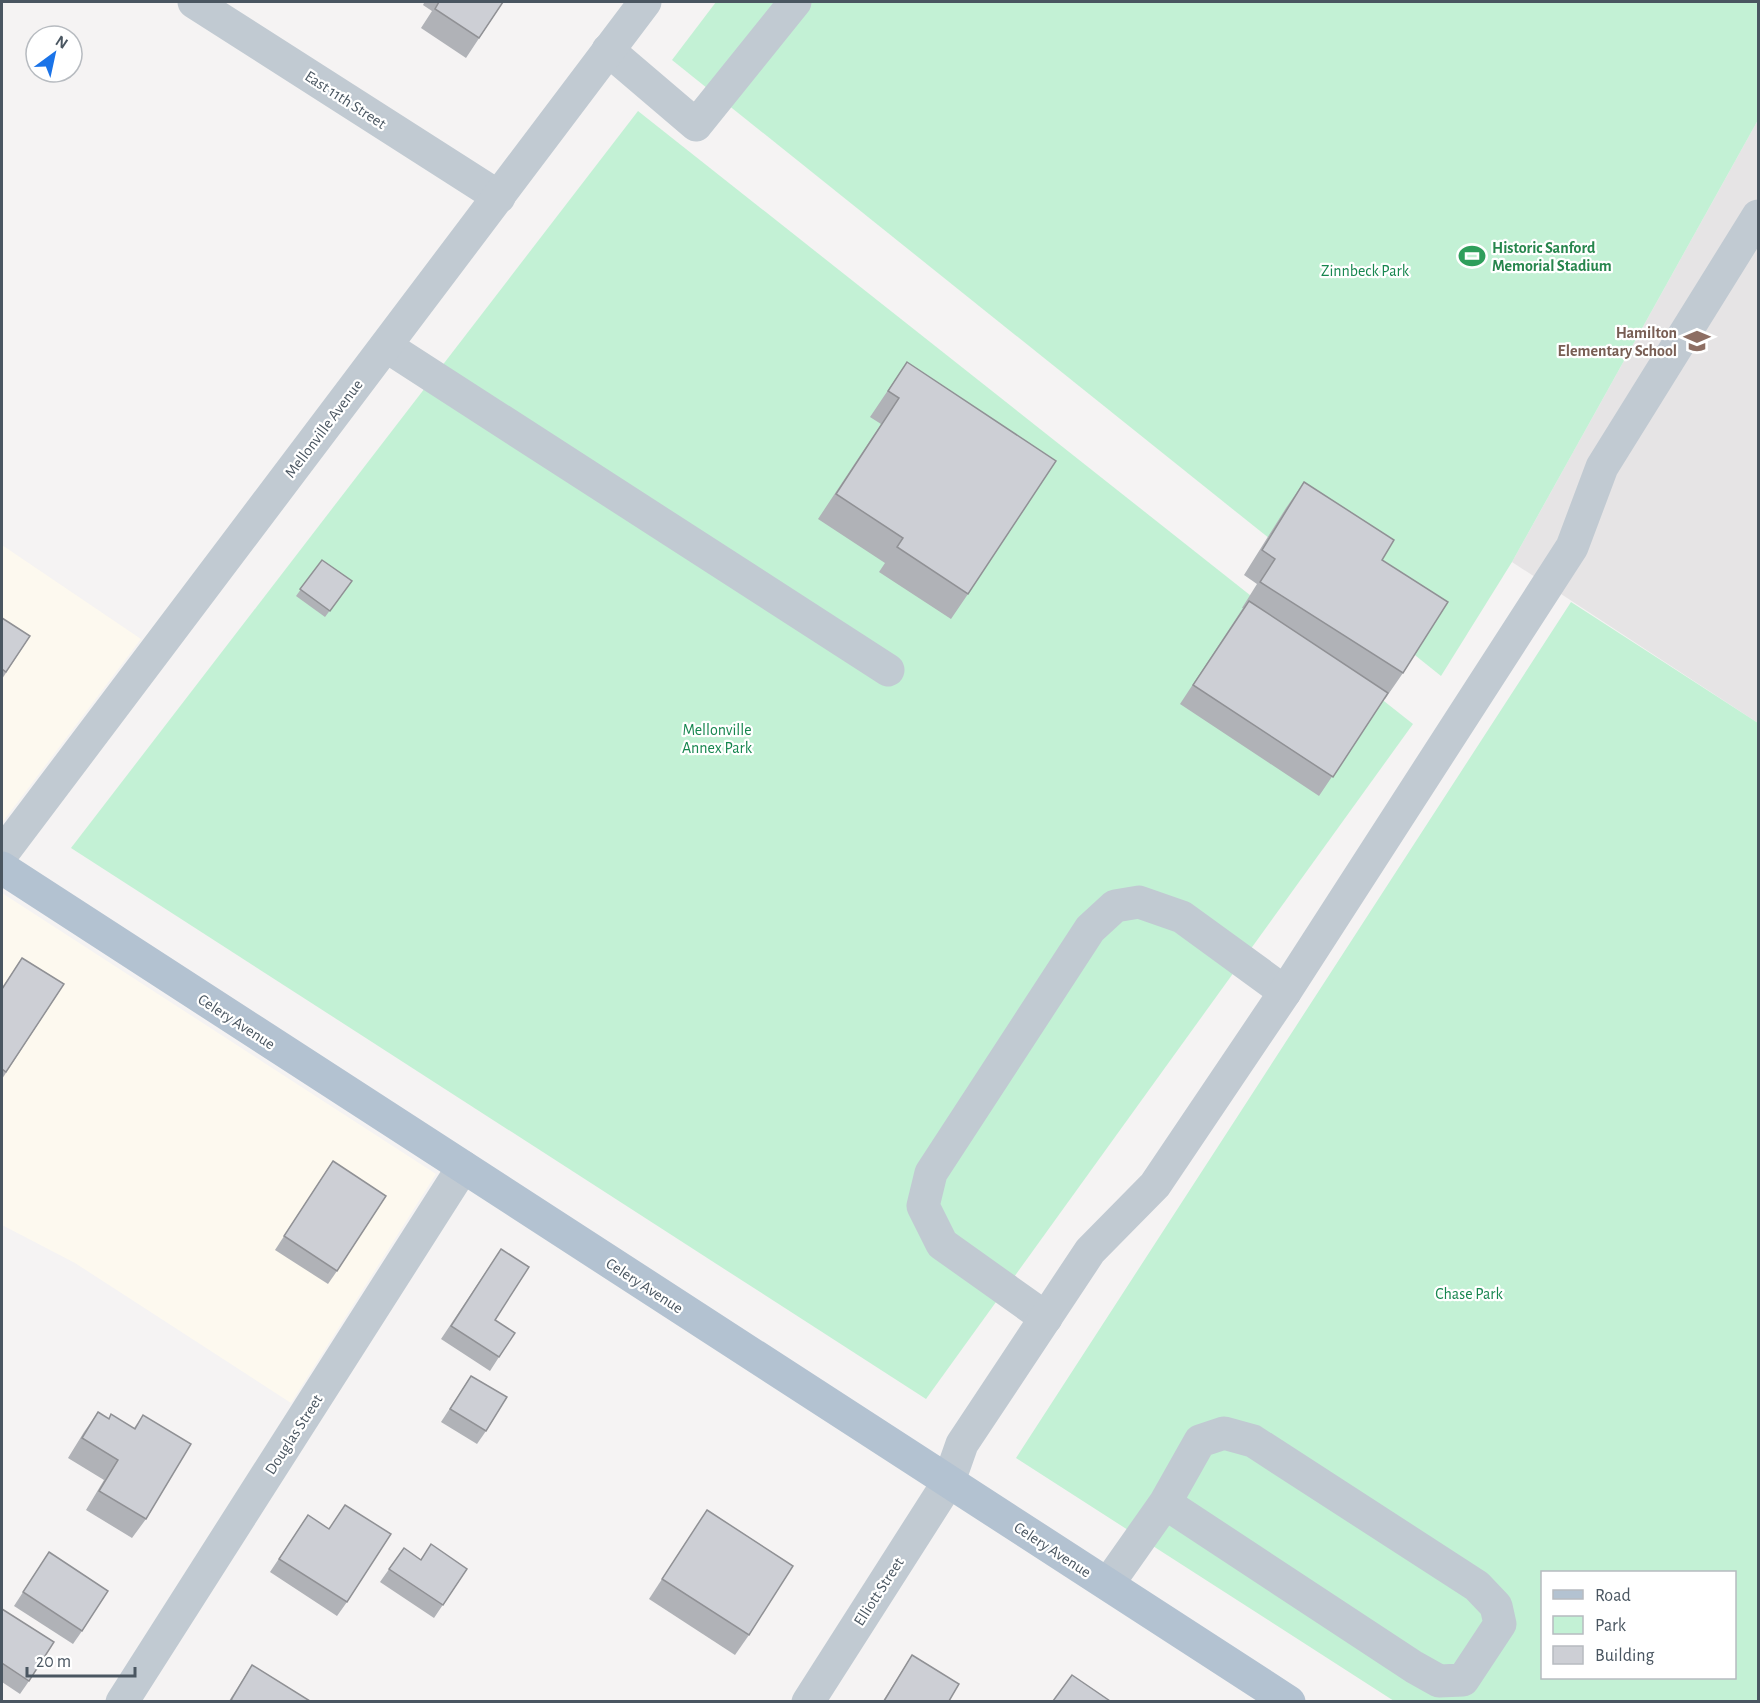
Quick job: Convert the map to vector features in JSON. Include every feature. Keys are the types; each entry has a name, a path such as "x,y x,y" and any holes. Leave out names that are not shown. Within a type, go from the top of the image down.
{"main road":[{"name":"Celery Avenue","path":"2,868 1289,1701"}],"street":[{"name":"East 11th Street","path":"194,2 499,197"},
{"name":"Mellonville Avenue","path":"2,854 645,2"},
{"path":"608,50 696,125 795,2"},
{"name":"Elliott Street","path":"808,1701 949,1481 962,1444 1090,1251 1155,1185 1285,992 1572,547 1602,467 1758,216"},
{"path":"386,346 888,670"},
{"path":"1046,1318 942,1244 923,1206 930,1173 1090,928 1115,906 1139,902 1182,917 1285,992"},
{"name":"Douglas Street","path":"122,1701 463,1167"},
{"path":"1108,1584 1165,1503 1200,1441 1224,1433 1253,1441 1477,1586 1496,1606 1500,1624 1462,1680 1439,1681 1414,1667 1165,1503"}],"shaded area":[{"name":"Hamilton Elementary School","path":"1758,120 1758,723 1512,562"},
{"path":"2,545 141,639 2,823"},
{"path":"2,893 436,1174 291,1403 75,1263 2,1225"}],"green space":[{"name":"Zinnbeck Park","path":"716,2 1758,2 1758,120 1512,562 1441,676 672,60"},
{"name":"Mellonville Annex Park","path":"638,111 1413,724 926,1399 71,848"},
{"name":"Chase Park","path":"1571,602 1758,723 1758,1701 1394,1701 1016,1458"}],"building":[{"path":"439,2 503,2 479,38 435,9"},
{"path":"907,362 1056,461 968,594 897,547 903,538 836,494 899,398 888,391"},
{"path":"1304,482 1394,540 1382,560 1448,602 1403,673 1260,582 1275,559 1262,550"},
{"path":"322,560 352,581 330,611 300,589"},
{"path":"1249,601 1388,693 1333,777 1193,685"},
{"path":"2,618 30,636 6,672 2,669"},
{"path":"22,958 64,984 6,1072 2,1069 2,989"},
{"path":"333,1161 386,1196 337,1271 284,1236"},
{"path":"501,1249 529,1267 495,1320 515,1333 499,1357 451,1326"},
{"path":"471,1376 507,1397 486,1431 450,1409"},
{"path":"98,1412 109,1419 111,1414 135,1429 143,1415 191,1444 146,1519 99,1491 118,1460 82,1438"},
{"path":"345,1505 391,1534 347,1602 279,1559 308,1515 329,1529"},
{"path":"707,1510 793,1566 749,1635 662,1579"},
{"path":"431,1544 467,1569 443,1605 389,1569 404,1548 421,1560"},
{"path":"49,1552 108,1591 82,1631 23,1592"},
{"path":"2,1609 54,1642 29,1681 2,1663"},
{"path":"912,1655 959,1684 949,1701 884,1701"},
{"path":"252,1665 310,1701 231,1700"},
{"path":"1072,1675 1110,1701 1053,1701"}],"place":[{"name":"Historic Sanford Memorial Stadium","path":"1472,256"},
{"name":"Hamilton Elementary School","path":"1697,341"}]}
